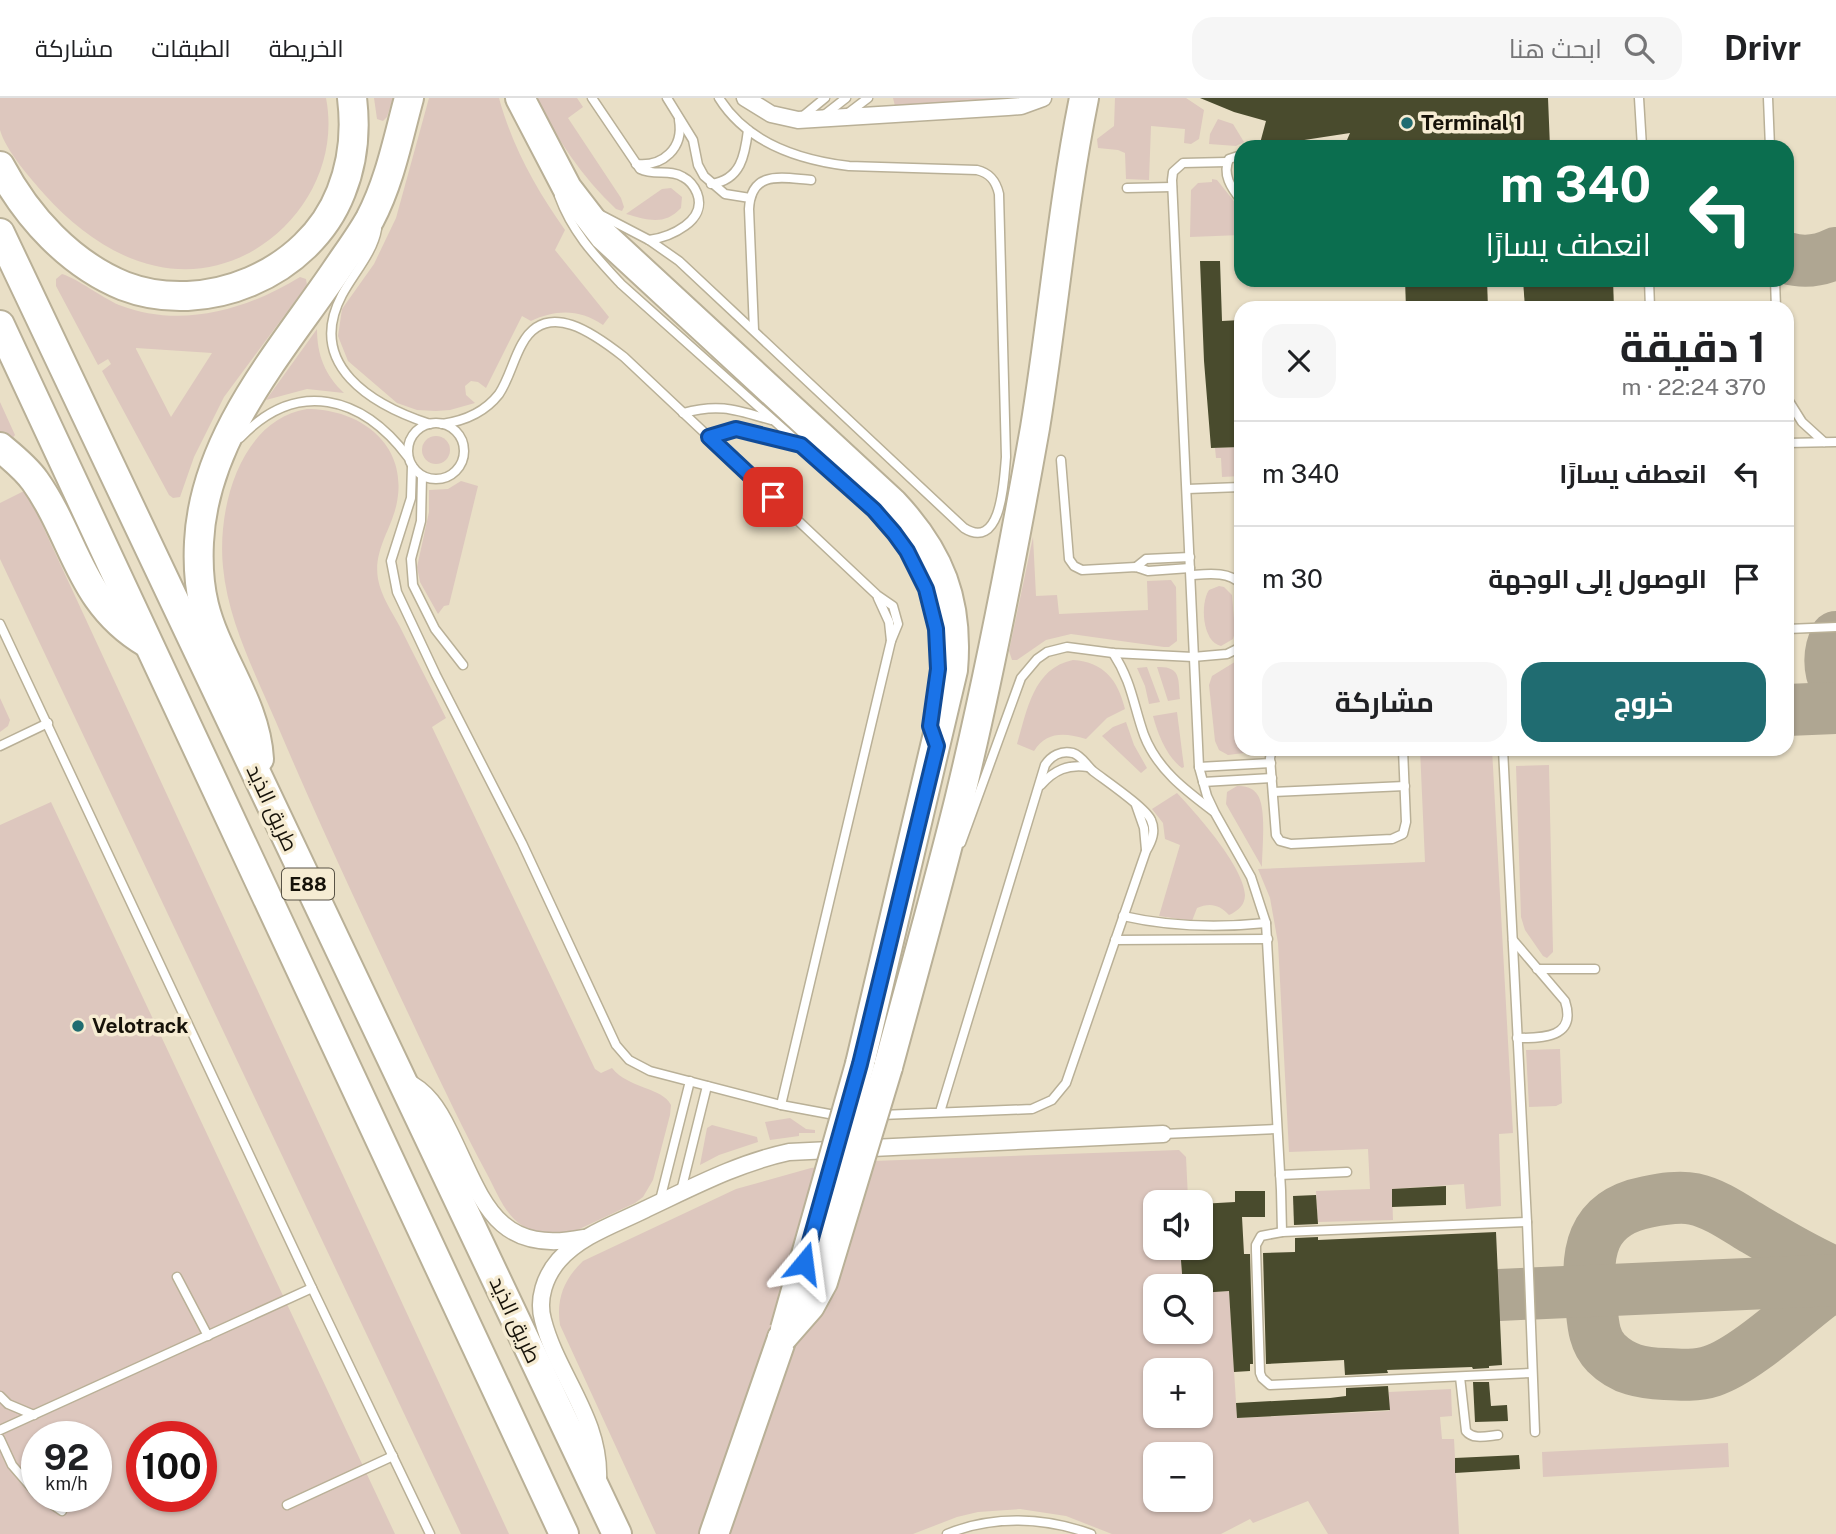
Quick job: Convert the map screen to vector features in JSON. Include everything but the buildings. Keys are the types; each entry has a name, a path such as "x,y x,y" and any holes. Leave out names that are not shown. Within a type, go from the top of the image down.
{"highway":[{"path":"0,166 24,205 46,231 98,274 155,294 185,296 215,293 244,285 271,272 296,254 316,233 341,193 348,169 355,121 352,98"},
{"path":"258,779 258,750 252,721 212,628 200,585 198,543 211,472 245,403 360,236 379,200 409,98"},
{"path":"520,98 553,164 576,201 604,236 858,470 902,513 927,544 940,568 948,593 955,644 948,696 933,736 860,1064 782,1338 714,1534"},
{"path":"782,1338 810,1306 823,1282 888,1067 959,801 992,651 1034,429 1053,314 1068,189 1084,98"},
{"name":"طريق الذيد","path":"0,233 617,1534"},
{"name":"طريق الذيد","path":"0,325 564,1534"},
{"path":"0,447 34,478 99,602 121,626 149,644"}],"street":[{"path":"745,98 771,114 797,120 1021,106 1043,98"},
{"path":"400,1078 422,1091 439,1110 484,1202 499,1222 523,1238 543,1243 585,1238 743,1164 789,1153 1163,1134"},
{"path":"585,1238 553,1267 543,1289 541,1309 548,1334 589,1426 597,1460 597,1491"}],"lane":[{"path":"592,98 636,164 647,173 671,173 686,178 697,192 697,212 682,228 649,240"},
{"path":"667,98 693,140 700,170 711,184 725,194 750,198"},
{"path":"576,201 649,240 679,261 964,528 982,532 993,525 1001,495 1006,457 997,186 988,174 977,170 870,168 829,164 781,150 748,130 727,111 719,98"},
{"path":"797,120 825,98"},
{"path":"818,120 846,98"},
{"path":"842,118 868,98"},
{"path":"1639,98 1642,140"},
{"path":"1768,98 1770,140"},
{"path":"636,164 653,164 668,156 678,142 678,115"},
{"path":"711,184 724,181 738,169 744,158 748,130"},
{"path":"1234,157 1227,162 1226,171 1229,184 1234,191"},
{"path":"1227,162 1183,163 1173,172 1193,657 1199,767 1203,782 1215,813 1251,877 1266,923 1282,1232"},
{"path":"553,164 565,212 583,243 621,284 884,521 907,551 929,598 936,629 938,669 935,696"},
{"path":"754,330 750,198 758,184 772,177 811,180"},
{"path":"1127,188 1172,187"},
{"path":"379,200 374,242 335,310 331,322 331,343 337,362 352,381 388,407 430,424 442,424 474,415 492,401 499,393 522,344 532,331 547,323 564,322 595,335 624,357 877,595 892,606 897,615 898,624 891,641 782,1105"},
{"path":"211,472 254,423 276,409 303,401 332,402 367,416 388,432 422,476 435,479 449,476 460,466 463,459 460,437 450,427 442,424"},
{"path":"683,413 714,407 728,408 774,421"},
{"path":"1794,409 1802,422 1824,442"},
{"path":"430,424 415,433 410,440 411,498 393,551 391,571 397,592 522,843 616,1045 629,1060 639,1066 782,1105 838,1116 1032,1109 1043,1106 1060,1092 1070,1072 1146,851 1144,828 1136,805 1088,767 1078,755 1059,753 1045,765 940,1112"},
{"path":"709,437 736,429 801,445"},
{"path":"1794,443 1836,442"},
{"path":"1061,460 1069,559 1074,566 1082,570 1136,567 1148,571 1190,571 1234,578"},
{"path":"422,476 421,521 411,559 413,585 435,629 463,665"},
{"path":"1186,489 1234,487"},
{"path":"1136,567 1146,559 1190,558"},
{"path":"0,624 430,1534"},
{"path":"1794,629 1836,626"},
{"path":"939,877 967,831 1021,678 1028,667 1047,652 1067,647 1113,653 1193,657 1234,652"},
{"path":"1113,653 1128,680 1144,734 1157,760 1181,786 1215,813"},
{"path":"0,746 48,723"},
{"path":"1272,756 1276,835 1280,841 1291,844 1398,837 1406,828 1403,756"},
{"path":"1503,756 1535,1432"},
{"path":"1199,767 1271,763"},
{"path":"1039,786 1057,771 1072,766 1088,767"},
{"path":"1203,782 1272,778"},
{"path":"1273,792 1405,786"},
{"path":"1123,916 1173,925 1204,927 1266,923"},
{"path":"1115,940 1268,939"},
{"path":"1513,940 1564,1001 1567,1018 1564,1026 1551,1036 1517,1038"},
{"path":"1537,969 1595,969"},
{"path":"659,1203 690,1081"},
{"path":"681,1193 707,1086"},
{"path":"1163,1134 1276,1129"},
{"path":"1280,1174 1347,1172"},
{"path":"1527,1222 1282,1232 1261,1236 1256,1245 1260,1373 1266,1382 1275,1385 1532,1373"},
{"path":"177,1277 208,1336"},
{"path":"0,1430 312,1289"},
{"path":"1460,1377 1466,1431 1476,1437 1498,1434"},
{"path":"0,1396 8,1404 34,1415"},
{"path":"0,1440 21,1478"},
{"path":"287,1505 393,1456"},
{"path":"943,1534 986,1522 1008,1520 1060,1524 1091,1534"}],"shaded area":[{"path":"0,98 326,98 328,134 321,168 306,200 284,227 257,248 226,263 192,269 156,266 125,256 96,240 69,219 45,195 3,138 0,130"},
{"path":"374,98 393,98 383,121 377,119"},
{"path":"429,98 499,98 526,167 565,230 555,250 609,317 603,325 586,316 568,312 550,314 531,321 522,316 486,388 471,381 465,386 466,395 475,403 436,411 417,410 397,403 348,361 338,336 342,309 374,264 396,218"},
{"path":"536,98 577,98 583,107 568,118 621,198 624,207 622,211 616,209 581,171"},
{"path":"893,98 1032,98 896,110"},
{"path":"1115,98 1186,98 1204,110 1199,139 1191,144 1184,143 1185,129 1151,126 1149,180 1126,179 1125,153 1098,148 1097,139 1114,126"},
{"path":"1218,119 1233,124 1243,140 1234,140 1234,146 1209,144 1210,134"},
{"path":"1212,179 1217,180 1234,201 1234,235 1190,237 1191,190 1198,183 1212,182"},
{"path":"671,188 682,197 681,208 675,214 655,220 626,214 662,189"},
{"path":"62,274 119,305 166,315 189,315 235,307 258,299 300,277 306,279 307,285 224,397 194,457 180,497 173,498 102,371 111,364 108,359 98,365 56,286 56,279","holes":["136,348 212,353 171,417"]},
{"path":"317,329 323,364 344,393 307,389 266,400"},
{"path":"0,402 15,435 11,440 0,433"},
{"path":"307,409 345,415 376,433 387,447 395,463 397,502 380,549 378,579 387,604 446,718 432,727 595,1069 601,1073 612,1068 627,1080 667,1099 671,1105 653,1180 643,1197 573,1232 550,1234 527,1228 514,1219 499,1198 462,1126 348,884 236,627 223,567 224,519 229,494 249,448 265,430 284,417"},
{"path":"436,436 446,440 450,450 446,460 436,464 426,460 422,450 426,440"},
{"path":"1234,447 1234,476 1222,477 1221,458 1216,458 1215,448"},
{"path":"461,481 478,486 449,605 444,606 438,614 420,582 417,567 429,512 429,490 448,489"},
{"path":"26,490 509,1534 461,1534 0,559 0,503"},
{"path":"1033,537 1036,596 1057,595 1059,614 1148,610 1147,581 1171,580 1176,587 1177,641 1164,647 1071,634 1046,640 1017,660 1012,660 1009,651"},
{"path":"1224,587 1232,595 1234,636 1221,646 1210,637 1204,621 1204,604 1209,590"},
{"path":"1073,660 1093,664 1108,674 1118,689 1125,709 1107,718 1086,739 1057,735 1039,744 1034,751 1017,744 1029,705 1040,681 1060,665"},
{"path":"1234,662 1234,754 1228,755 1219,750 1215,741 1209,685 1212,676"},
{"path":"1147,667 1160,702 1149,704 1137,668"},
{"path":"1157,667 1165,667 1175,672 1180,699 1168,701"},
{"path":"0,698 10,720 8,726 0,732"},
{"path":"1177,712 1182,768 1164,745 1153,716"},
{"path":"1126,722 1134,745 1147,768 1141,773 1102,736 1113,727"},
{"path":"1420,756 1492,756 1513,1133 1499,1134 1501,1206 1466,1209 1464,1184 1392,1189 1393,1220 1318,1222 1316,1191 1370,1189 1368,1149 1289,1152 1278,943 1270,898 1258,869 1425,862"},
{"path":"1549,765 1553,952 1547,958 1525,930 1521,917 1516,766"},
{"path":"1237,786 1253,790 1260,800 1263,818 1262,867 1226,804 1227,792"},
{"path":"1177,793 1218,841 1243,883 1244,902 1238,910 1229,915 1210,905 1197,908 1192,921 1159,916 1180,845 1165,839 1163,823 1152,809"},
{"name":"Velotrack","path":"51,802 395,1534 0,1534 0,825"},
{"path":"1560,1049 1562,1103 1556,1106 1529,1107 1526,1050"},
{"path":"790,1118 806,1129 815,1130 815,1133 799,1133 799,1136 770,1140 765,1122"},
{"path":"712,1125 757,1137 758,1142 719,1155 700,1165 707,1128"},
{"path":"1179,1150 1186,1157 1188,1190 1143,1190 1143,1260 1181,1260 1182,1274 1143,1274 1143,1344 1213,1344 1213,1292 1229,1291 1237,1418 1389,1411 1389,1392 1451,1389 1452,1416 1440,1417 1442,1439 1454,1439 1459,1534 1328,1534 1308,1501 1253,1523 1250,1519 1221,1534 1112,1534 1066,1516 1020,1509 978,1512 913,1534 656,1534 560,1325 559,1307 566,1282 583,1261 736,1189 811,1168 873,1161"},
{"path":"1728,1443 1729,1467 1543,1477 1542,1452"}],"taxiway":[{"path":"1794,259 1812,260 1836,253"},
{"path":"1836,637 1830,660 1836,684"},
{"path":"1794,710 1836,708"},
{"path":"1836,1273 1715,1206 1682,1198 1647,1202 1628,1207 1613,1216 1595,1238 1589,1268 1593,1323 1602,1348 1612,1359 1626,1367 1657,1374 1695,1374 1725,1365 1753,1348 1821,1294 1836,1286"},
{"path":"1499,1295 1836,1280"}],"place":[{"name":"Terminal 1","path":"1407,123"},
{"name":"Velotrack","path":"78,1026"}],"route":[{"path":"773,497 709,437 736,429 801,445 874,510 907,551 918,571 931,607 938,651 937,687 930,726 937,746 860,1064 804,1263"}]}
